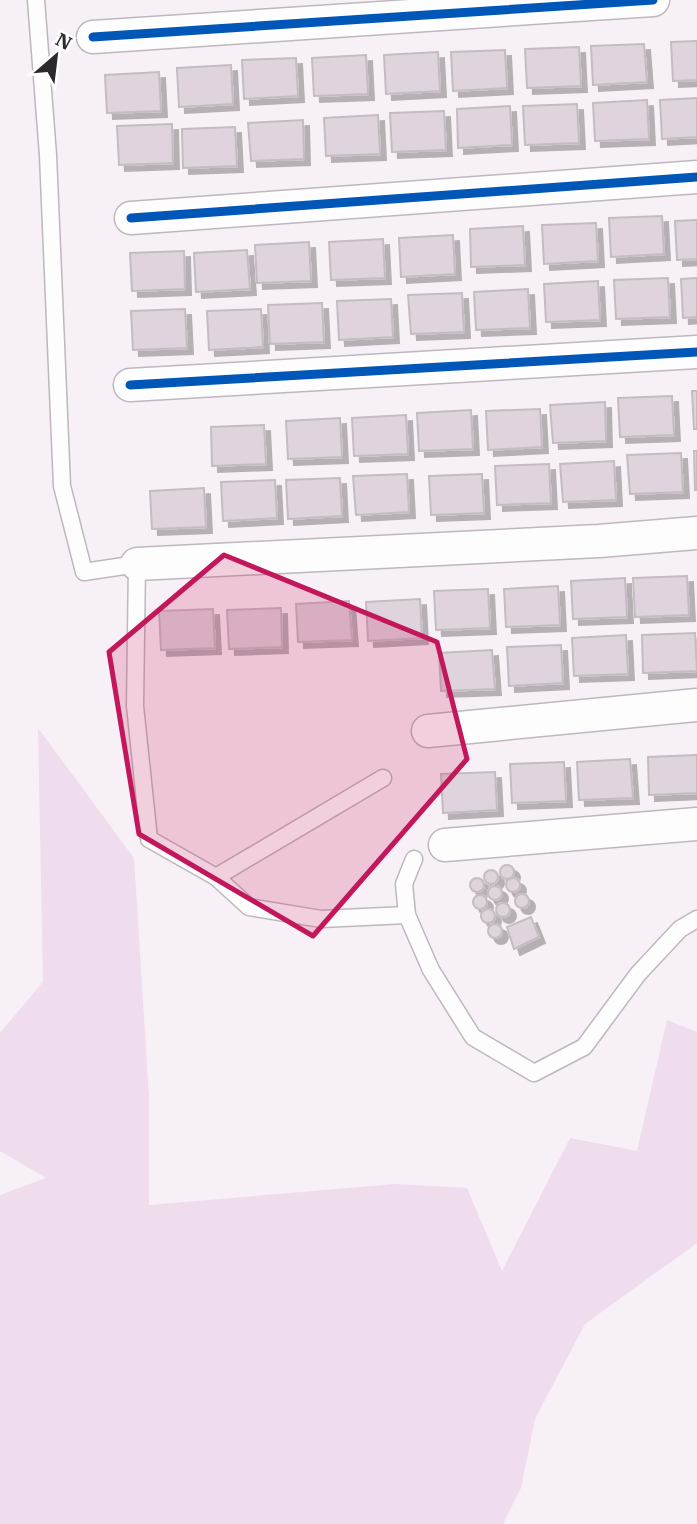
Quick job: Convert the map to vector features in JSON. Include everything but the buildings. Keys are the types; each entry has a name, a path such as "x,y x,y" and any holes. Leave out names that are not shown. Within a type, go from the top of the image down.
{"street":[{"path":"93,37 653,0"},
{"path":"131,218 697,177"},
{"path":"130,385 697,352"},
{"path":"137,564 599,541 697,533"},
{"path":"428,731 697,705"},
{"path":"445,845 697,824"}],"lane":[{"path":"36,0 48,155 62,486 84,572 137,564 135,706 149,839 216,877 249,907 321,919 407,915"},
{"path":"216,877 383,778"},
{"path":"414,859 404,884 407,915 430,970 472,1037 534,1073 584,1047 638,974 680,929 697,919"}],"highlighted area":[{"path":"224,555 437,642 467,759 313,936 139,834 109,652"}],"shaded area":[{"path":"38,728 134,858 149,1097 149,1205 396,1184 467,1188 502,1271 570,1138 637,1151 667,1020 697,1032 697,1243 585,1324 535,1419 521,1488 503,1524 0,1524 0,1195 46,1178 0,1151 0,1033 43,982"}],"cycle path":[{"path":"93,37 653,0"},
{"path":"131,218 697,177"},
{"path":"130,385 697,352"}]}
